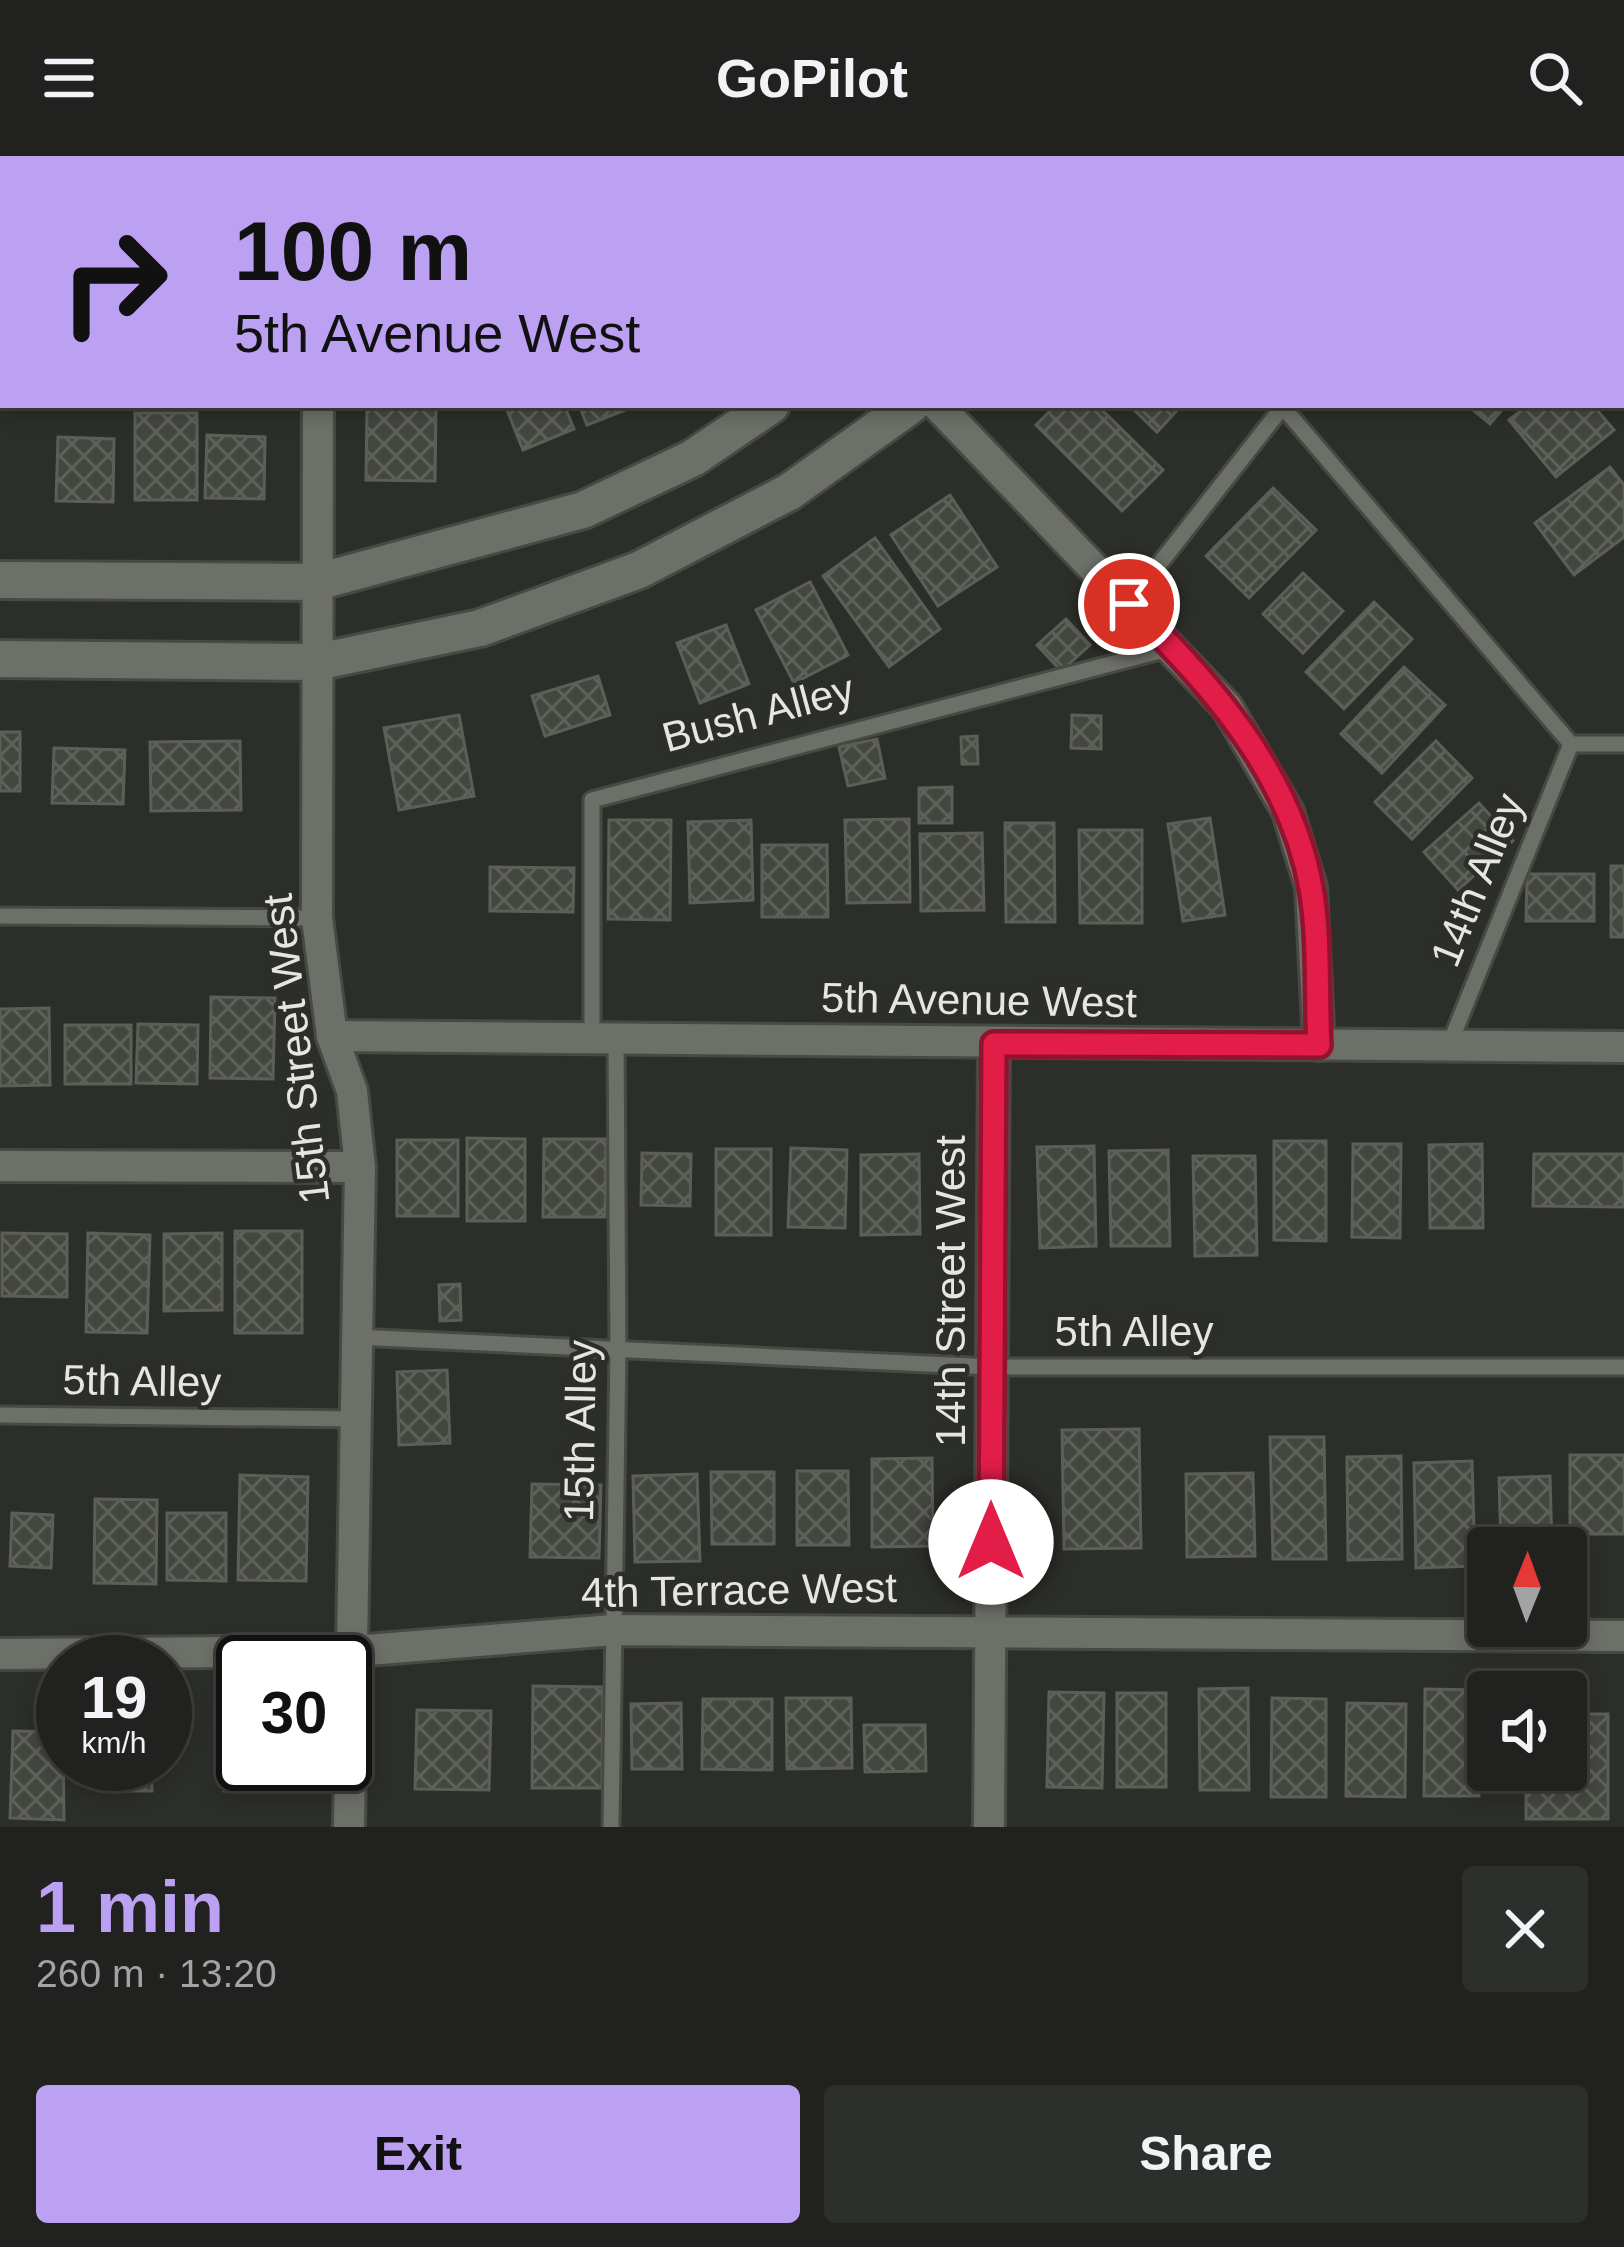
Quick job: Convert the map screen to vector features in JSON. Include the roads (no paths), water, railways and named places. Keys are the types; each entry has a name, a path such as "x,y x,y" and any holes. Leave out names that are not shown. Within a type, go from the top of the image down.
{"main road":[{"path":"0,580 317,582 583,510 693,458 767,408"},
{"path":"0,658 317,662 479,628 639,570 789,492 907,408"}],"street":[{"name":"15th Street West","path":"318,408 317,918 332,1036 352,1091 360,1167 355,1635"},
{"path":"940,408 1228,707 1288,812 1311,887 1319,1045"},
{"name":"5th Avenue West","path":"332,1036 1624,1047"},
{"name":"14th Street West","path":"989,1827 994,1044"},
{"path":"0,1166 360,1167"},
{"name":"4th Terrace West","path":"372,1650 613,1630 1624,1636"},
{"name":"4th Terrace West","path":"0,1654 216,1652"},
{"name":"15th Street West","path":"349,1827 350,1791"}],"lane":[{"path":"1129,604 1281,408"},
{"path":"1285,408 1571,744 1624,744"},
{"name":"Bush Alley","path":"604,1037 592,800 1174,647"},
{"name":"14th Alley","path":"1450,1043 1571,744"},
{"path":"0,916 317,918"},
{"name":"15th Alley","path":"604,1037 618,1350 611,1827"},
{"name":"5th Alley","path":"356,1337 992,1367 1624,1367"},
{"name":"5th Alley","path":"0,1415 356,1419"}]}
